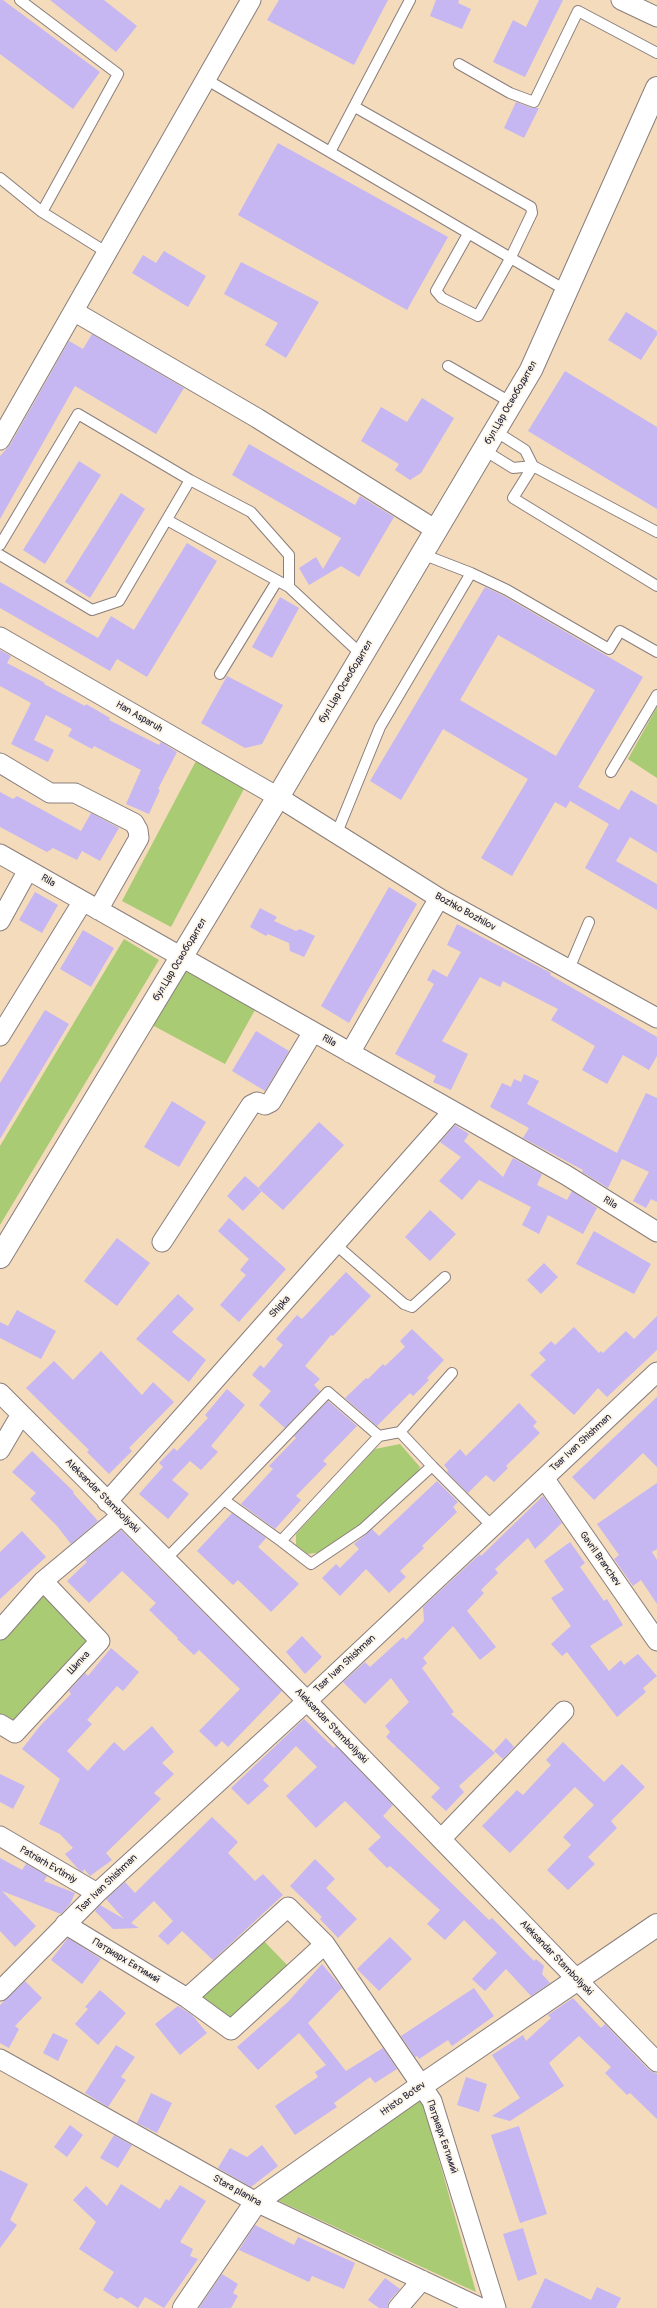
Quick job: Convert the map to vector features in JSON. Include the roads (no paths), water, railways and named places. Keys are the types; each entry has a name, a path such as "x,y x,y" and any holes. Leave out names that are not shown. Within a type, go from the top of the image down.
{"street":[{"path":"0,440 75,312 106,252 251,0"},
{"path":"621,0 657,17"},
{"name":"бул.Цар Освободител","path":"0,1257 278,797 531,370 657,88"},
{"path":"75,312 257,418 436,530"},
{"name":"Han Asparuh","path":"0,637 278,797"},
{"path":"0,763 50,793 75,793 134,823 138,830 139,838 0,1036"},
{"name":"Bozhko Bozhilov","path":"278,797 336,835 439,898 657,1018"},
{"name":"Rila","path":"0,854 566,1175 657,1232"},
{"path":"0,921 28,870"},
{"path":"350,1053 439,898"},
{"path":"162,1242 251,1105 257,1102 264,1105 272,1102 313,1032"},
{"name":"Shipka","path":"107,1502 453,1111"},
{"name":"Tsar Ivan Shishman","path":"0,1991 97,1893 307,1701 657,1372"},
{"name":"Aleksandar Stamboliyski","path":"0,1394 20,1416 307,1701 657,2062"},
{"path":"0,1450 20,1416"},
{"name":"Gavril Branchev","path":"544,1478 657,1640"},
{"path":"0,1630 43,1581 121,1516"},
{"name":"Шипка","path":"0,1724 14,1733 100,1641 43,1581"},
{"path":"441,1839 564,1711"},
{"name":"Patriarh Evtimiy","path":"0,1836 97,1893"},
{"name":"Патриарх Евтимий","path":"187,1998 288,1907 325,1944 432,2101 496,2308"},
{"name":"Патриарх Евтимий","path":"66,1924 187,1998 231,2030 325,1944"},
{"name":"Hristo Botev","path":"184,2308 256,2202 421,2086 657,1925"},
{"name":"Stara planina","path":"0,2059 256,2202 481,2308"},
{"path":"398,2308 422,2280"}],"lane":[{"path":"20,0 118,74 42,212"},
{"path":"330,152 410,0"},
{"path":"459,64 510,93 534,102 578,11 657,53"},
{"path":"206,77 214,84 510,259 567,291"},
{"path":"355,107 532,207 532,213 510,259 478,316 442,298 436,291 468,234"},
{"path":"0,178 42,212 106,252"},
{"path":"448,366 512,403"},
{"path":"0,545 78,414 190,480 251,512 289,555 289,587"},
{"path":"495,431 525,450 533,466"},
{"path":"484,450 513,468 533,466 657,532"},
{"path":"533,466 513,498 657,586"},
{"path":"0,556 92,610 119,601 190,480"},
{"path":"167,520 289,587 362,655"},
{"path":"422,554 471,572 507,590 608,649 620,631 657,652"},
{"path":"336,835 380,727 471,572"},
{"path":"220,674 277,581"},
{"path":"611,772 657,695"},
{"path":"569,969 589,922"},
{"path":"335,1244 404,1304 412,1307 445,1277"},
{"path":"281,1541 379,1436 400,1432 452,1373"},
{"path":"165,1560 328,1392 379,1436"},
{"path":"400,1432 492,1526"},
{"path":"224,1500 311,1564 363,1530 432,1466"}]}
